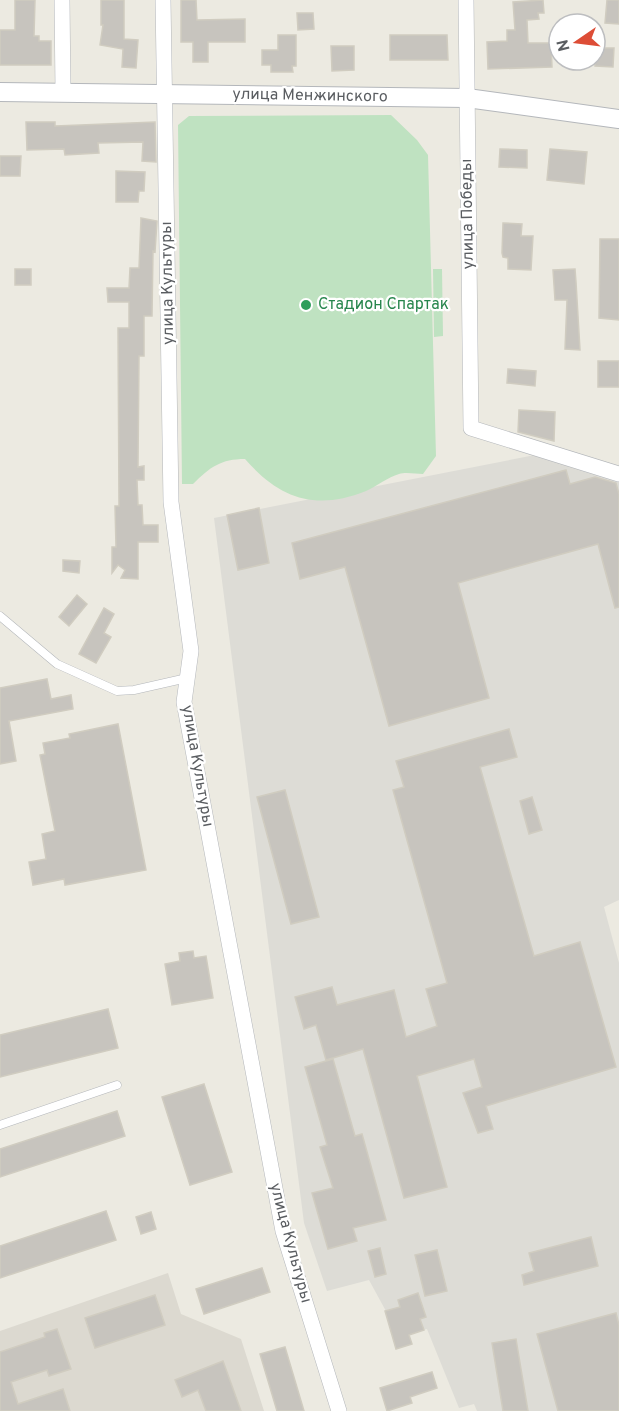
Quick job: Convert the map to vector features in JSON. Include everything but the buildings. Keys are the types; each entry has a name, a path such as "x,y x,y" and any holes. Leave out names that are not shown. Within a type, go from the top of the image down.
{"street":[{"path":"62,0 63,92"},
{"name":"улица Культуры","path":"163,0 171,502 191,651 184,702 274,1190 283,1231 339,1411"},
{"name":"улица Победы","path":"466,0 471,428 619,474"},
{"name":"улица Менжинского","path":"0,92 467,98 619,119"}],"lane":[{"path":"0,616 57,664 117,691 134,690 187,678"},
{"path":"0,1125 117,1085"}],"shaded area":[{"path":"540,454 619,482 619,900 604,907 619,963 619,1411 477,1411 474,1404 459,1408 427,1329 399,1335 369,1280 327,1291 304,1223 214,518"},
{"path":"168,1273 181,1314 241,1339 264,1411 0,1411 0,1331"}],"green space":[{"name":"Стадион Спартак","path":"391,115 417,140 428,155 436,456 423,474 399,474 366,491 331,500 315,500 285,492 258,473 245,459 222,462 193,484 182,484 178,125 189,116"},
{"name":"Стадион Спартак","path":"433,269 442,269 443,336 434,337"}],"place":[{"name":"Стадион Спартак","path":"306,305"}]}
